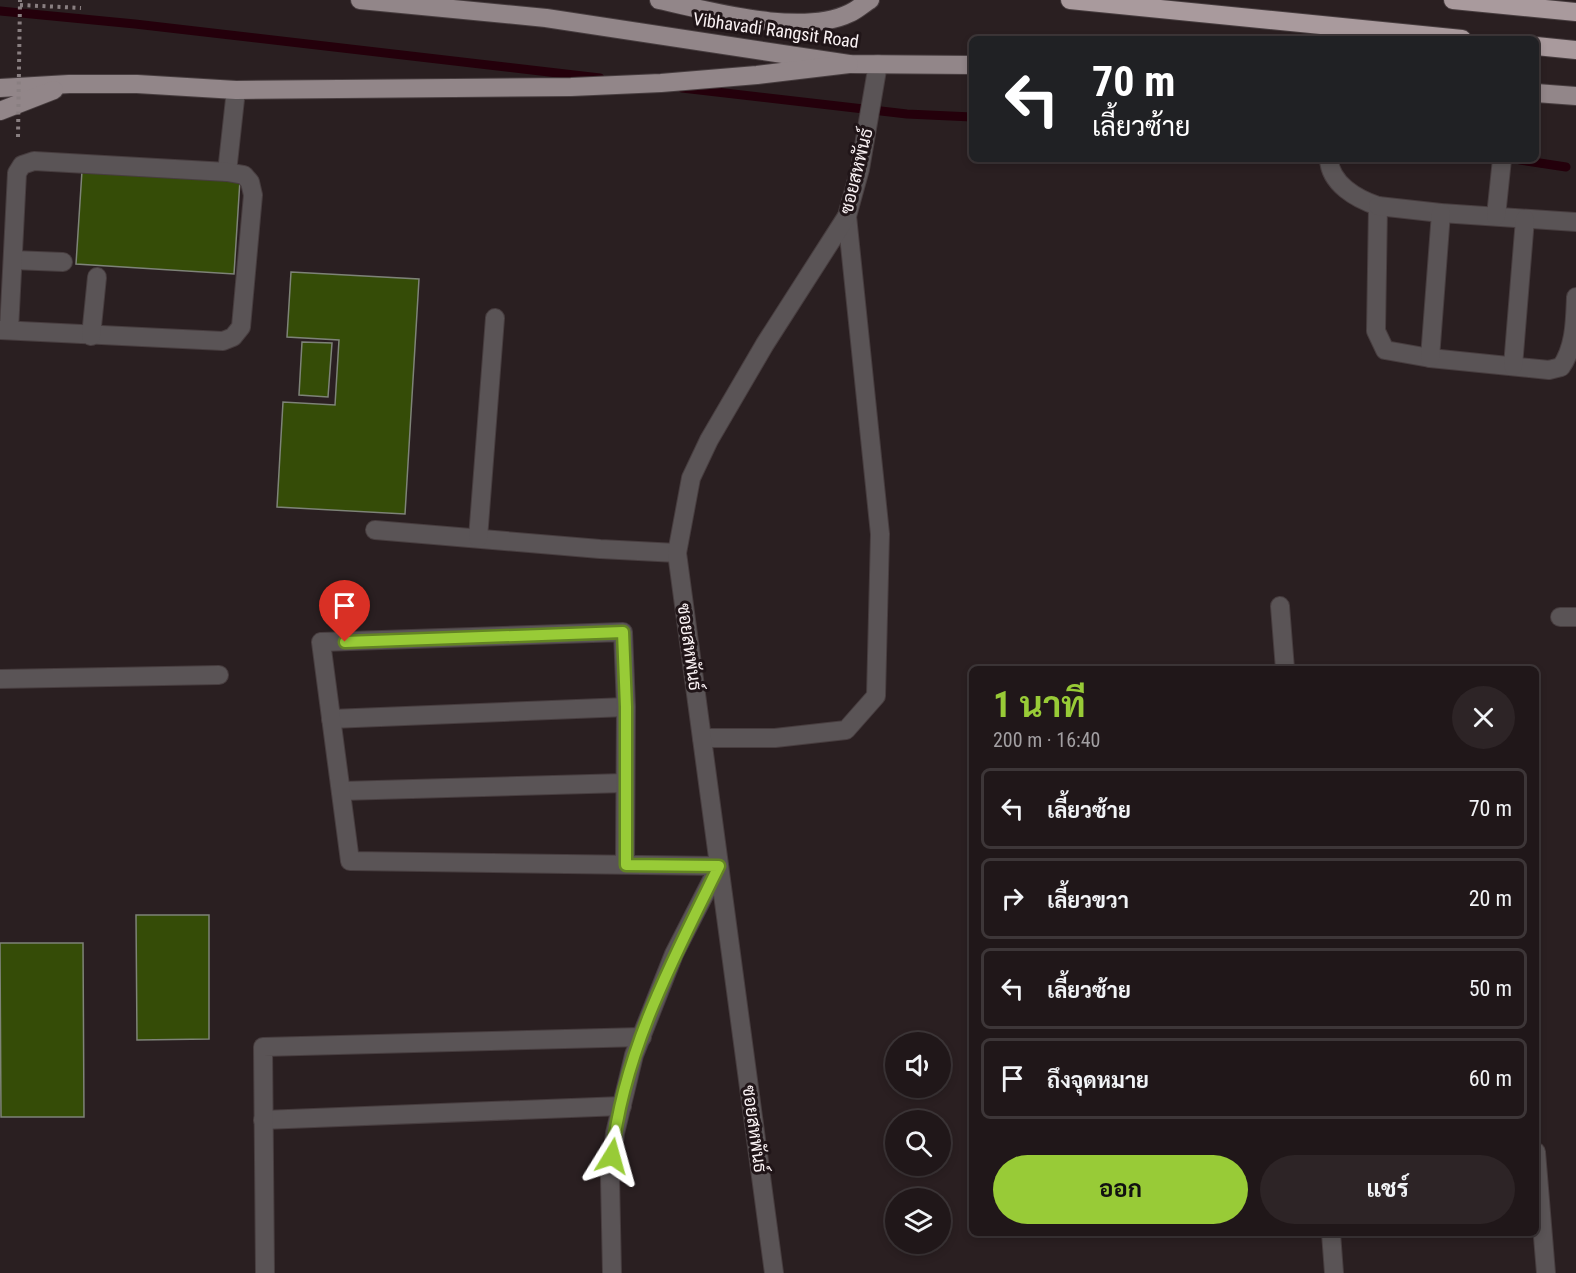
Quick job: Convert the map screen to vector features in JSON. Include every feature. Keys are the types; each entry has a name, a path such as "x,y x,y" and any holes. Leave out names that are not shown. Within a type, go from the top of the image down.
{"highway":[{"path":"1070,0 1432,36"},
{"path":"1453,0 1576,12"},
{"path":"1539,46 1576,50"}],"main road":[{"name":"Vibhavadi Rangsit Road","path":"360,0 546,18 849,64 969,65"},
{"path":"659,0 737,16 788,22 821,21 850,13 870,0"},
{"path":"0,88 69,84 137,84 236,90 594,86 757,75 849,64"},
{"path":"0,111 69,84"},
{"path":"1539,93 1576,96"}],"street":[{"name":"ซอยสหพันธ์","path":"774,1273 677,553 691,478 710,440 765,344 847,216 860,169 878,64"},
{"path":"227,172 236,90"},
{"path":"34,161 227,172 244,175 250,182 253,195 241,327 233,337 223,341 4,330 13,260 17,173 22,165 34,161"},
{"path":"1329,162 1341,185 1358,199 1378,206 1441,213 1576,222"},
{"path":"1496,216 1502,162"},
{"path":"1378,206 1376,331 1385,350 1430,358 1549,370 1561,367 1567,358 1573,338 1576,297"},
{"path":"1430,358 1441,213"},
{"path":"702,738 774,738 846,730 876,696 880,534 847,216"},
{"path":"1513,366 1525,219"},
{"path":"13,260 63,262"},
{"path":"91,336 97,277"},
{"path":"478,538 495,318"},
{"path":"375,530 600,549 677,553"},
{"path":"1280,606 1285,666"},
{"path":"612,1273 610,1178 615,1133 634,1055 674,954 719,866 626,865 350,861 321,642 623,632 626,707 626,865"},
{"path":"0,679 219,675"},
{"path":"331,719 626,707"},
{"path":"341,791 625,783"},
{"path":"265,1273 262,1047 642,1036"},
{"path":"263,1120 621,1106"},
{"path":"1539,1188 1546,1273"},
{"path":"1331,1236 1335,1273"}],"path":[{"path":"18,138 20,2 81,8"}],"building":[{"path":"82,171 240,180 234,274 76,264"},
{"path":"291,272 419,279 405,514 277,507 283,402 335,405 339,340 287,337"},
{"path":"302,342 332,343 328,397 299,395"},
{"path":"136,915 209,915 209,1039 137,1040"},
{"path":"0,943 83,943 84,1117 1,1117"}],"waterway":[{"path":"0,11 135,24 600,78"},
{"path":"682,88 907,114 969,117"},
{"path":"1533,162 1566,167"}],"route":[{"path":"345,642 623,632 626,707 626,865 719,866 674,954 634,1055 615,1133 612,1156"}]}
